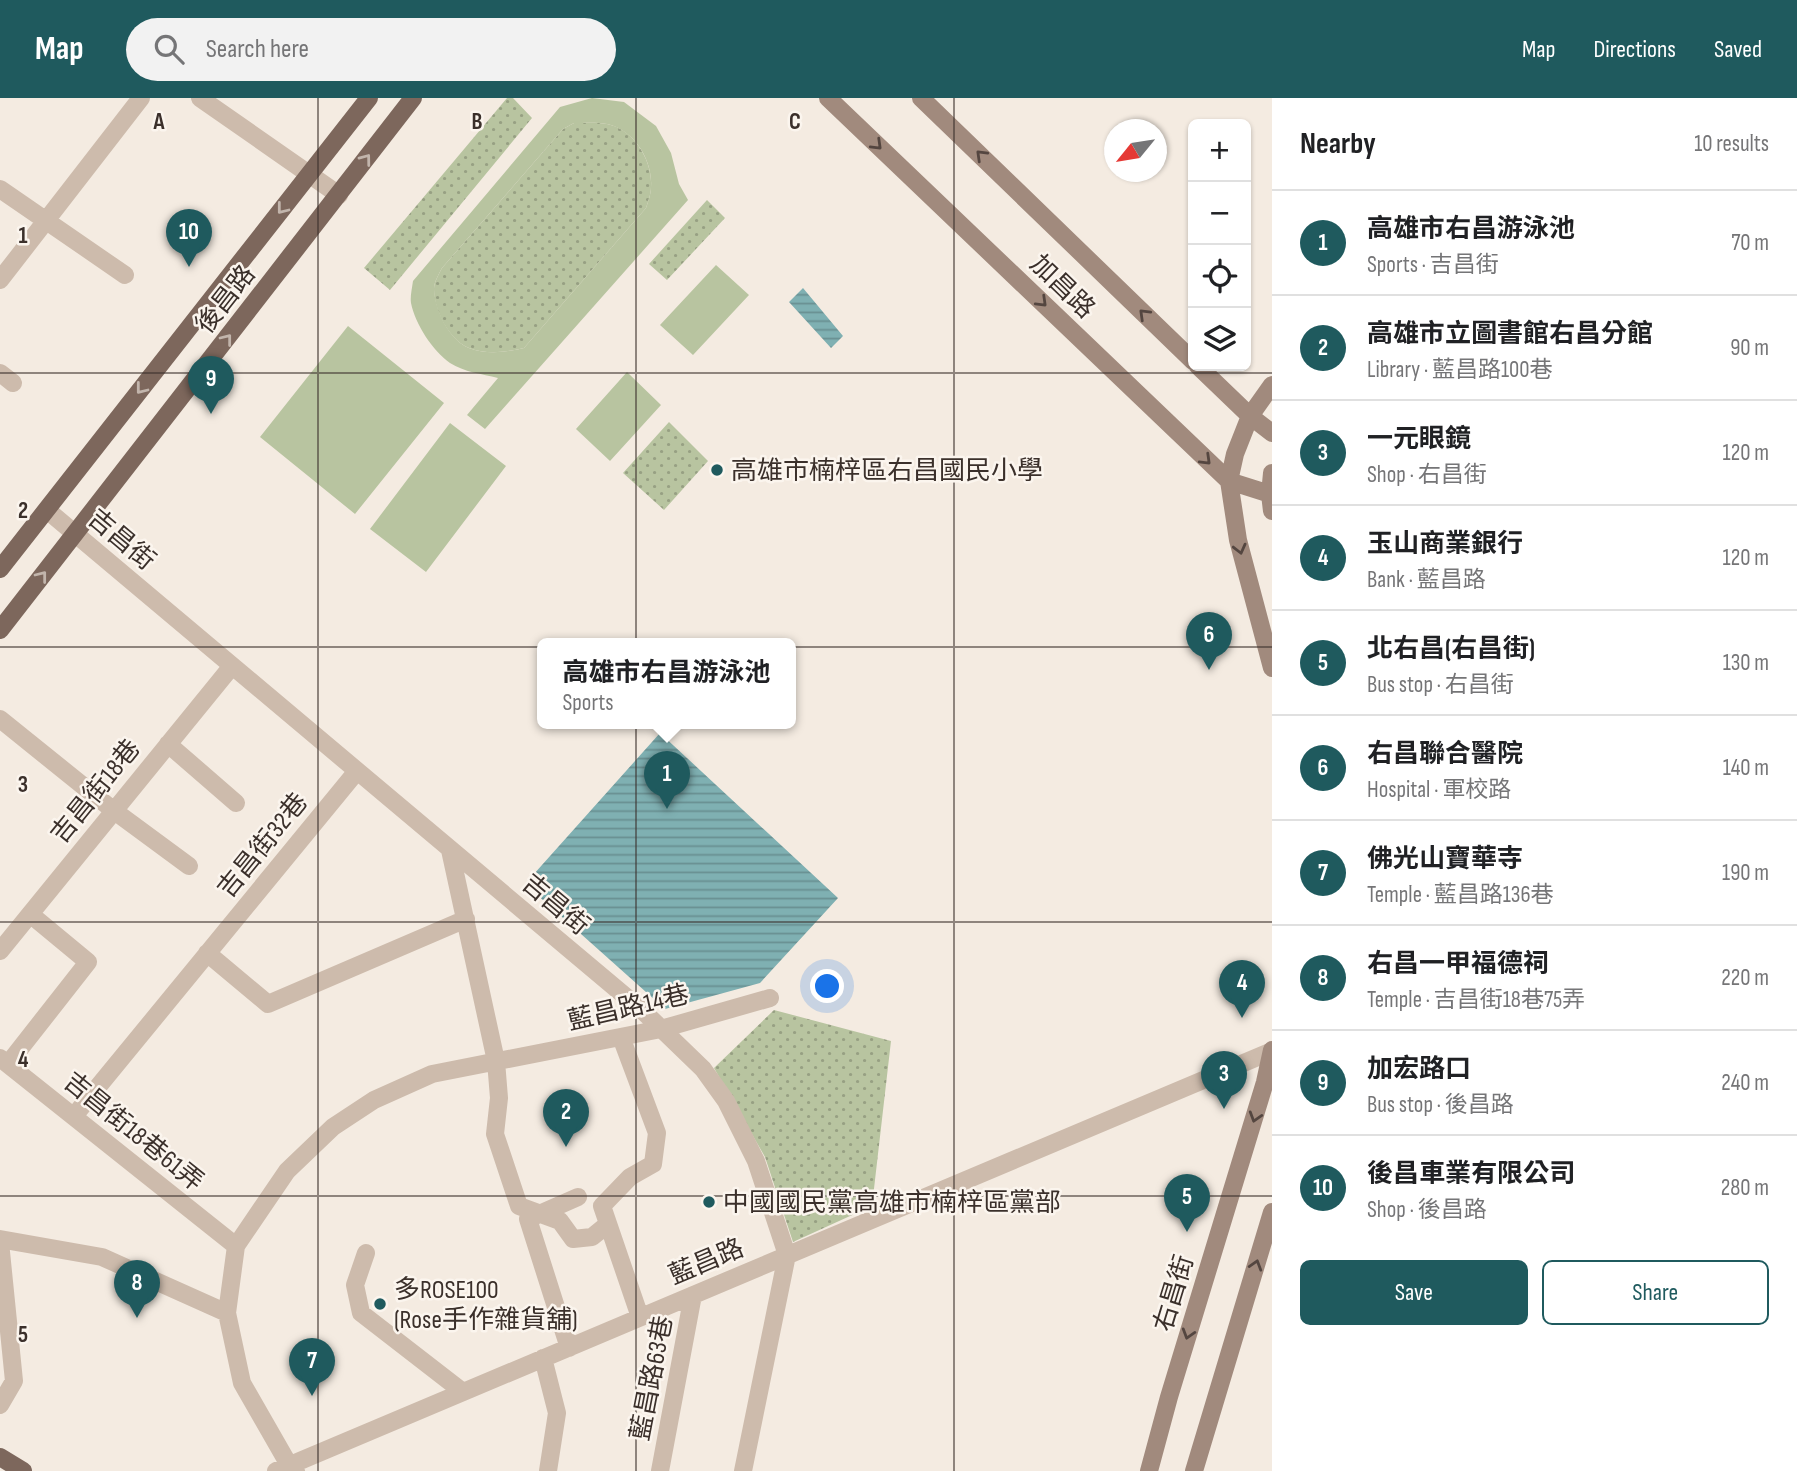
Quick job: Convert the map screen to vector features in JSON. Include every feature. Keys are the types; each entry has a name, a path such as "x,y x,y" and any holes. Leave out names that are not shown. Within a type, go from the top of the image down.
{"main road":[{"name":"後昌路","path":"0,569 369,98"},
{"name":"後昌路","path":"0,630 413,98"},
{"path":"0,1457 23,1471"}],"street":[{"path":"0,280 142,98"},
{"path":"200,98 339,195"},
{"name":"加昌路","path":"828,98 1229,481 1271,500"},
{"name":"加昌路","path":"920,98 1188,356"},
{"path":"0,188 125,275"},
{"path":"1203,371 1272,433"},
{"path":"1272,385 1250,416 1235,454 1229,481 1238,540 1272,668"},
{"path":"1271,500 1272,473"},
{"name":"吉昌街","path":"47,510 661,1029 703,1069 726,1101 756,1161 787,1255 743,1471"},
{"name":"吉昌街18巷","path":"0,951 232,666"},
{"path":"0,719 113,810 189,866"},
{"path":"168,744 236,803"},
{"name":"吉昌街32巷","path":"74,1116 357,771"},
{"path":"450,850 496,1061 499,1098 495,1134 519,1206 560,1221 573,1238 592,1237 608,1224"},
{"path":"4,1061 88,962 30,914"},
{"path":"207,953 268,1004 466,919"},
{"name":"藍昌路14巷","path":"287,1469 242,1383 227,1313 236,1246 287,1171 333,1127 374,1100 432,1074 661,1029 770,998"},
{"path":"621,1037 657,1133 653,1164 630,1177 602,1206 640,1317"},
{"name":"藍昌路","path":"287,1469 1272,1050"},
{"name":"右昌街","path":"1149,1471 1265,1082 1272,1050"},
{"name":"吉昌街18巷61弄","path":"4,1061 236,1246"},
{"path":"569,1348 528,1219 578,1197"},
{"path":"1194,1471 1272,1212"},
{"path":"0,1405 14,1381 0,1240 102,1257 227,1313"},
{"path":"366,1253 355,1285 361,1313 463,1392"},
{"name":"藍昌路63巷","path":"660,1471 693,1295"},
{"path":"543,1358 557,1413 548,1471"}],"green space":[{"path":"507,98 513,98 532,118 390,290 364,268"},
{"path":"592,98 624,102 656,126 671,153 679,184 688,200 485,429 467,415 498,378 461,369 437,352 413,311 413,281 560,107","holes":["574,123 603,123 617,127 633,139 645,157 651,177 646,208 524,348 504,352 469,348 455,338 440,315 434,289 438,275 563,129"]},
{"path":"574,123 607,124 626,132 633,139 645,157 651,177 646,208 524,348 490,352 469,348 455,338 440,315 434,289 437,278 442,268 563,129"},
{"path":"707,200 725,218 667,280 649,264"},
{"path":"716,265 749,295 693,355 660,325"},
{"path":"348,326 444,403 355,514 260,437"},
{"path":"627,372 661,405 610,461 576,429"},
{"path":"669,422 708,461 664,510 623,473"},
{"path":"450,423 506,466 426,572 370,529"},
{"path":"774,1010 891,1041 872,1206 793,1242 765,1157 714,1068"}],"water":[{"path":"803,288 843,336 831,348 789,302"},
{"path":"660,733 838,898 760,983 665,1009 525,884"}],"place":[{"name":"後昌車業有限公司","path":"189,267"},
{"name":"加宏路口","path":"211,414"},
{"name":"高雄市楠梓區右昌國民小學","path":"717,470"},
{"name":"右昌聯合醫院","path":"1209,670"},
{"name":"高雄市右昌游泳池","path":"667,809"},
{"name":"玉山商業銀行","path":"1242,1018"},
{"name":"一元眼鏡","path":"1224,1109"},
{"name":"高雄市立圖書館右昌分館","path":"566,1147"},
{"name":"中國國民黨高雄市楠梓區黨部","path":"709,1202"},
{"name":"北右昌(右昌街)","path":"1187,1232"},
{"name":"多ROSE100 (Rose手作雜貨舖)","path":"380,1304"},
{"name":"右昌一甲福德祠","path":"137,1318"},
{"name":"佛光山寶華寺","path":"312,1396"}]}
